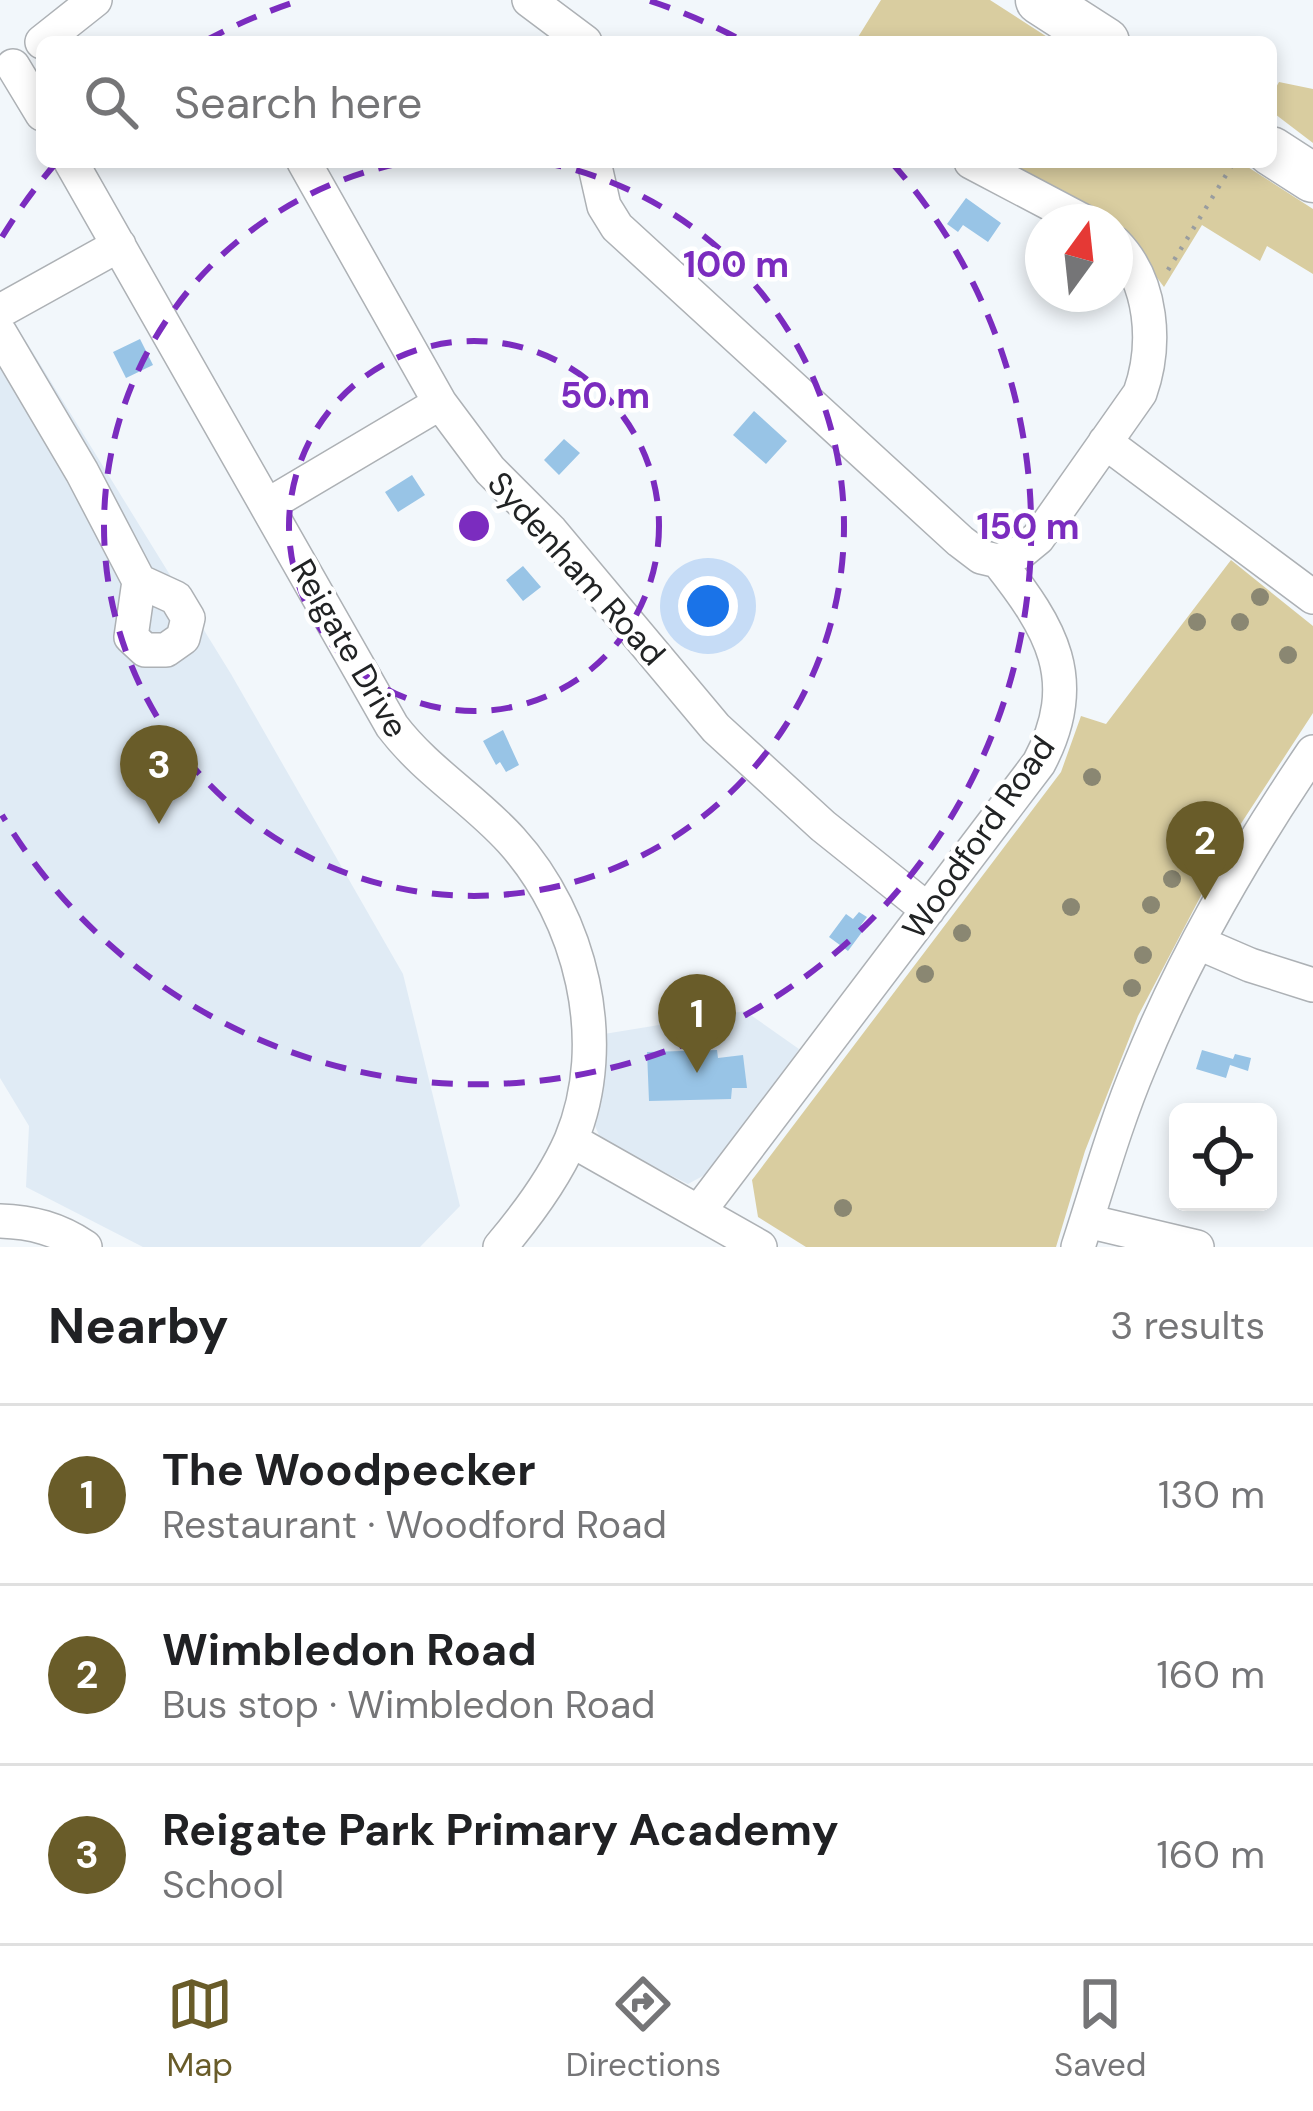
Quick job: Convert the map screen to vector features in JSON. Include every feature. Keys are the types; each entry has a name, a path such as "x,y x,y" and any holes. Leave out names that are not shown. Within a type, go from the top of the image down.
{"highway":[{"path":"1277,155 1313,178"}],"street":[{"path":"529,0 577,36"},
{"path":"48,36 79,5"},
{"path":"36,47 7,71 36,107"},
{"name":"Reigate Drive","path":"75,168 392,727 412,753 513,842 564,922 589,1012 588,1056 571,1140 528,1214 500,1247"},
{"name":"Sydenham Road","path":"307,168 440,403 490,470 566,547 716,728 823,826 928,910"},
{"name":"Woodford Road","path":"595,168 604,206 617,227 960,541 981,557 998,561 1048,632 1058,662 1059,717 1039,763 700,1210"},
{"path":"982,168 1051,204"},
{"path":"0,311 119,244"},
{"path":"998,561 1022,552 1038,538 1140,393 1152,340 1146,305 1133,279"},
{"path":"0,334 82,472 139,581"},
{"path":"268,505 440,403"},
{"path":"1106,442 1313,597"},
{"path":"1197,1247 1082,1234 1140,1065 1199,943 1313,752"},
{"path":"1199,943 1313,985"},
{"path":"571,1140 760,1247"},
{"path":"0,1222 53,1229 85,1247"}],"path":[{"path":"1146,305 1230,168"}],"shaded area":[{"path":"881,0 990,0 1046,36 859,36"},
{"path":"1279,82 1313,89 1313,143 1277,116"},
{"path":"1009,168 1249,168 1313,209 1313,274 1267,246 1260,261 1202,225 1164,287 1133,246 1133,204 1080,204"},
{"path":"0,299 231,674 403,974 460,1206 420,1247 143,1247 26,1187 29,1126 0,1078"},
{"path":"1231,560 1313,626 1313,713 1229,842 1138,1016 1085,1151 1056,1247 806,1247 758,1217 752,1180 1061,772 1081,716 1106,724"},
{"path":"745,1011 799,1049 723,1165 688,1184 601,1140 590,1114 604,1034"}],"building":[{"path":"966,198 1001,223 988,242 963,225 958,232 947,224"},
{"path":"140,339 153,365 126,378 113,352"},
{"path":"754,411 787,441 766,464 733,435"},
{"path":"564,439 580,453 559,475 544,460"},
{"path":"412,475 425,495 398,512 385,492"},
{"path":"523,566 541,587 523,601 506,580"},
{"path":"503,730 519,765 506,772 500,762 496,765 483,741"},
{"path":"859,912 867,917 861,925 865,928 848,951 829,937 846,914 853,919"},
{"path":"717,1050 718,1058 743,1055 747,1088 732,1088 731,1099 649,1101 647,1052"},
{"path":"1202,1050 1233,1059 1235,1054 1251,1058 1248,1071 1230,1065 1226,1078 1196,1069"}],"place":[{"name":"Reigate Park Primary Academy","path":"159,824"},
{"name":"Wimbledon Road","path":"1205,900"},
{"name":"The Woodpecker","path":"697,1073"}]}
